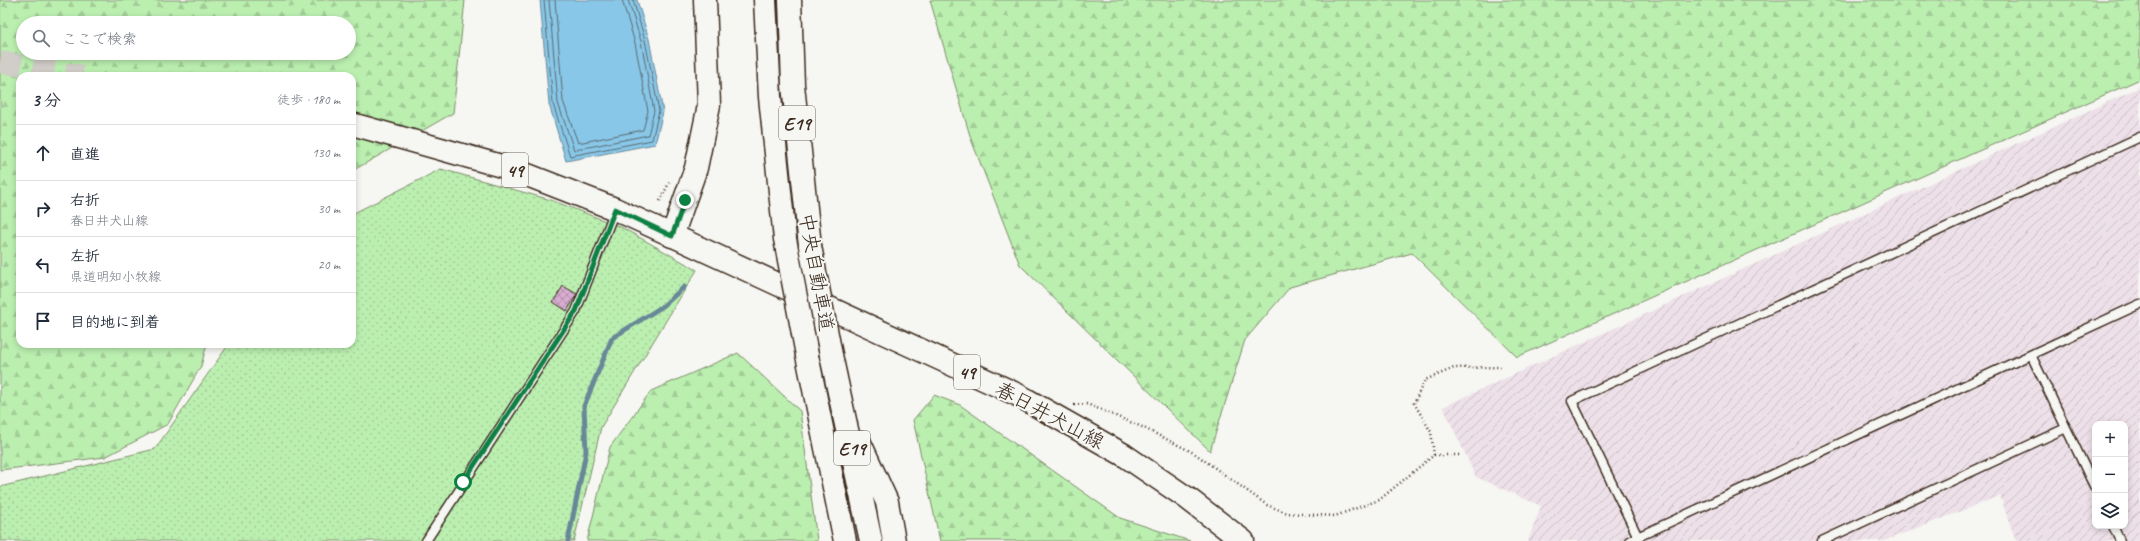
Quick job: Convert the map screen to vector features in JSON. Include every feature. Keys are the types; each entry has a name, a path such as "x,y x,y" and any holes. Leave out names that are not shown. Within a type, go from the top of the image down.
{"main road":[{"path":"672,236 696,168 709,105 705,0"},
{"name":"中央自動車道","path":"765,0 770,97 785,240 845,541"},
{"name":"中央自動車道","path":"790,0 793,85 810,246 831,355 843,405 871,541"},
{"name":"春日井犬山線","path":"356,125 512,169 615,209 1018,395 1130,460 1188,498 1243,541"},
{"path":"808,360 797,381 830,541"},
{"path":"843,405 887,502 894,541"}],"lane":[{"path":"1638,537 1572,401 2140,137"},
{"path":"426,541 576,311 615,209"},
{"path":"1629,541 2140,304"},
{"path":"2031,355 2092,482"},
{"path":"1822,541 2066,428"},
{"path":"2114,529 2120,541"}],"path":[{"path":"1434,455 1431,432 1414,403 1425,380 1454,368 1501,367"},
{"path":"1063,420 1071,405 1087,404 1142,427 1194,453 1268,505 1287,513 1335,516 1379,500 1434,455 1460,455"}],"shaded area":[{"path":"2140,87 2140,541 2016,541 2000,496 1884,541 1528,541 1541,506 1476,477 1443,407"}],"green space":[{"path":"0,0 465,0 453,113 356,169 356,72 16,72 16,348 206,348 201,366 168,424 105,457 0,470"},
{"path":"930,0 2140,0 2140,79 1517,357 1412,253 1290,287 1245,340 1210,451 1020,265 971,139"},
{"path":"441,169 551,200 621,227 697,270 601,427 574,541 0,541 0,487 155,449 226,348 356,348 356,212"},
{"path":"738,353 800,411 817,541 587,541 610,447 651,391"},
{"path":"934,395 960,405 1120,518 1190,541 940,541 913,420"}],"water":[{"path":"540,0 637,0 649,39 663,112 655,144 566,161 549,104"}],"building":[{"path":"563,286 577,294 567,311 553,302"}],"waterway":[{"path":"568,541 586,452 584,406 612,338 663,306 684,287"}],"tunnel":[{"path":"0,62 59,72"}],"route":[{"path":"463,482 576,311 615,209 672,236 685,200"}]}
